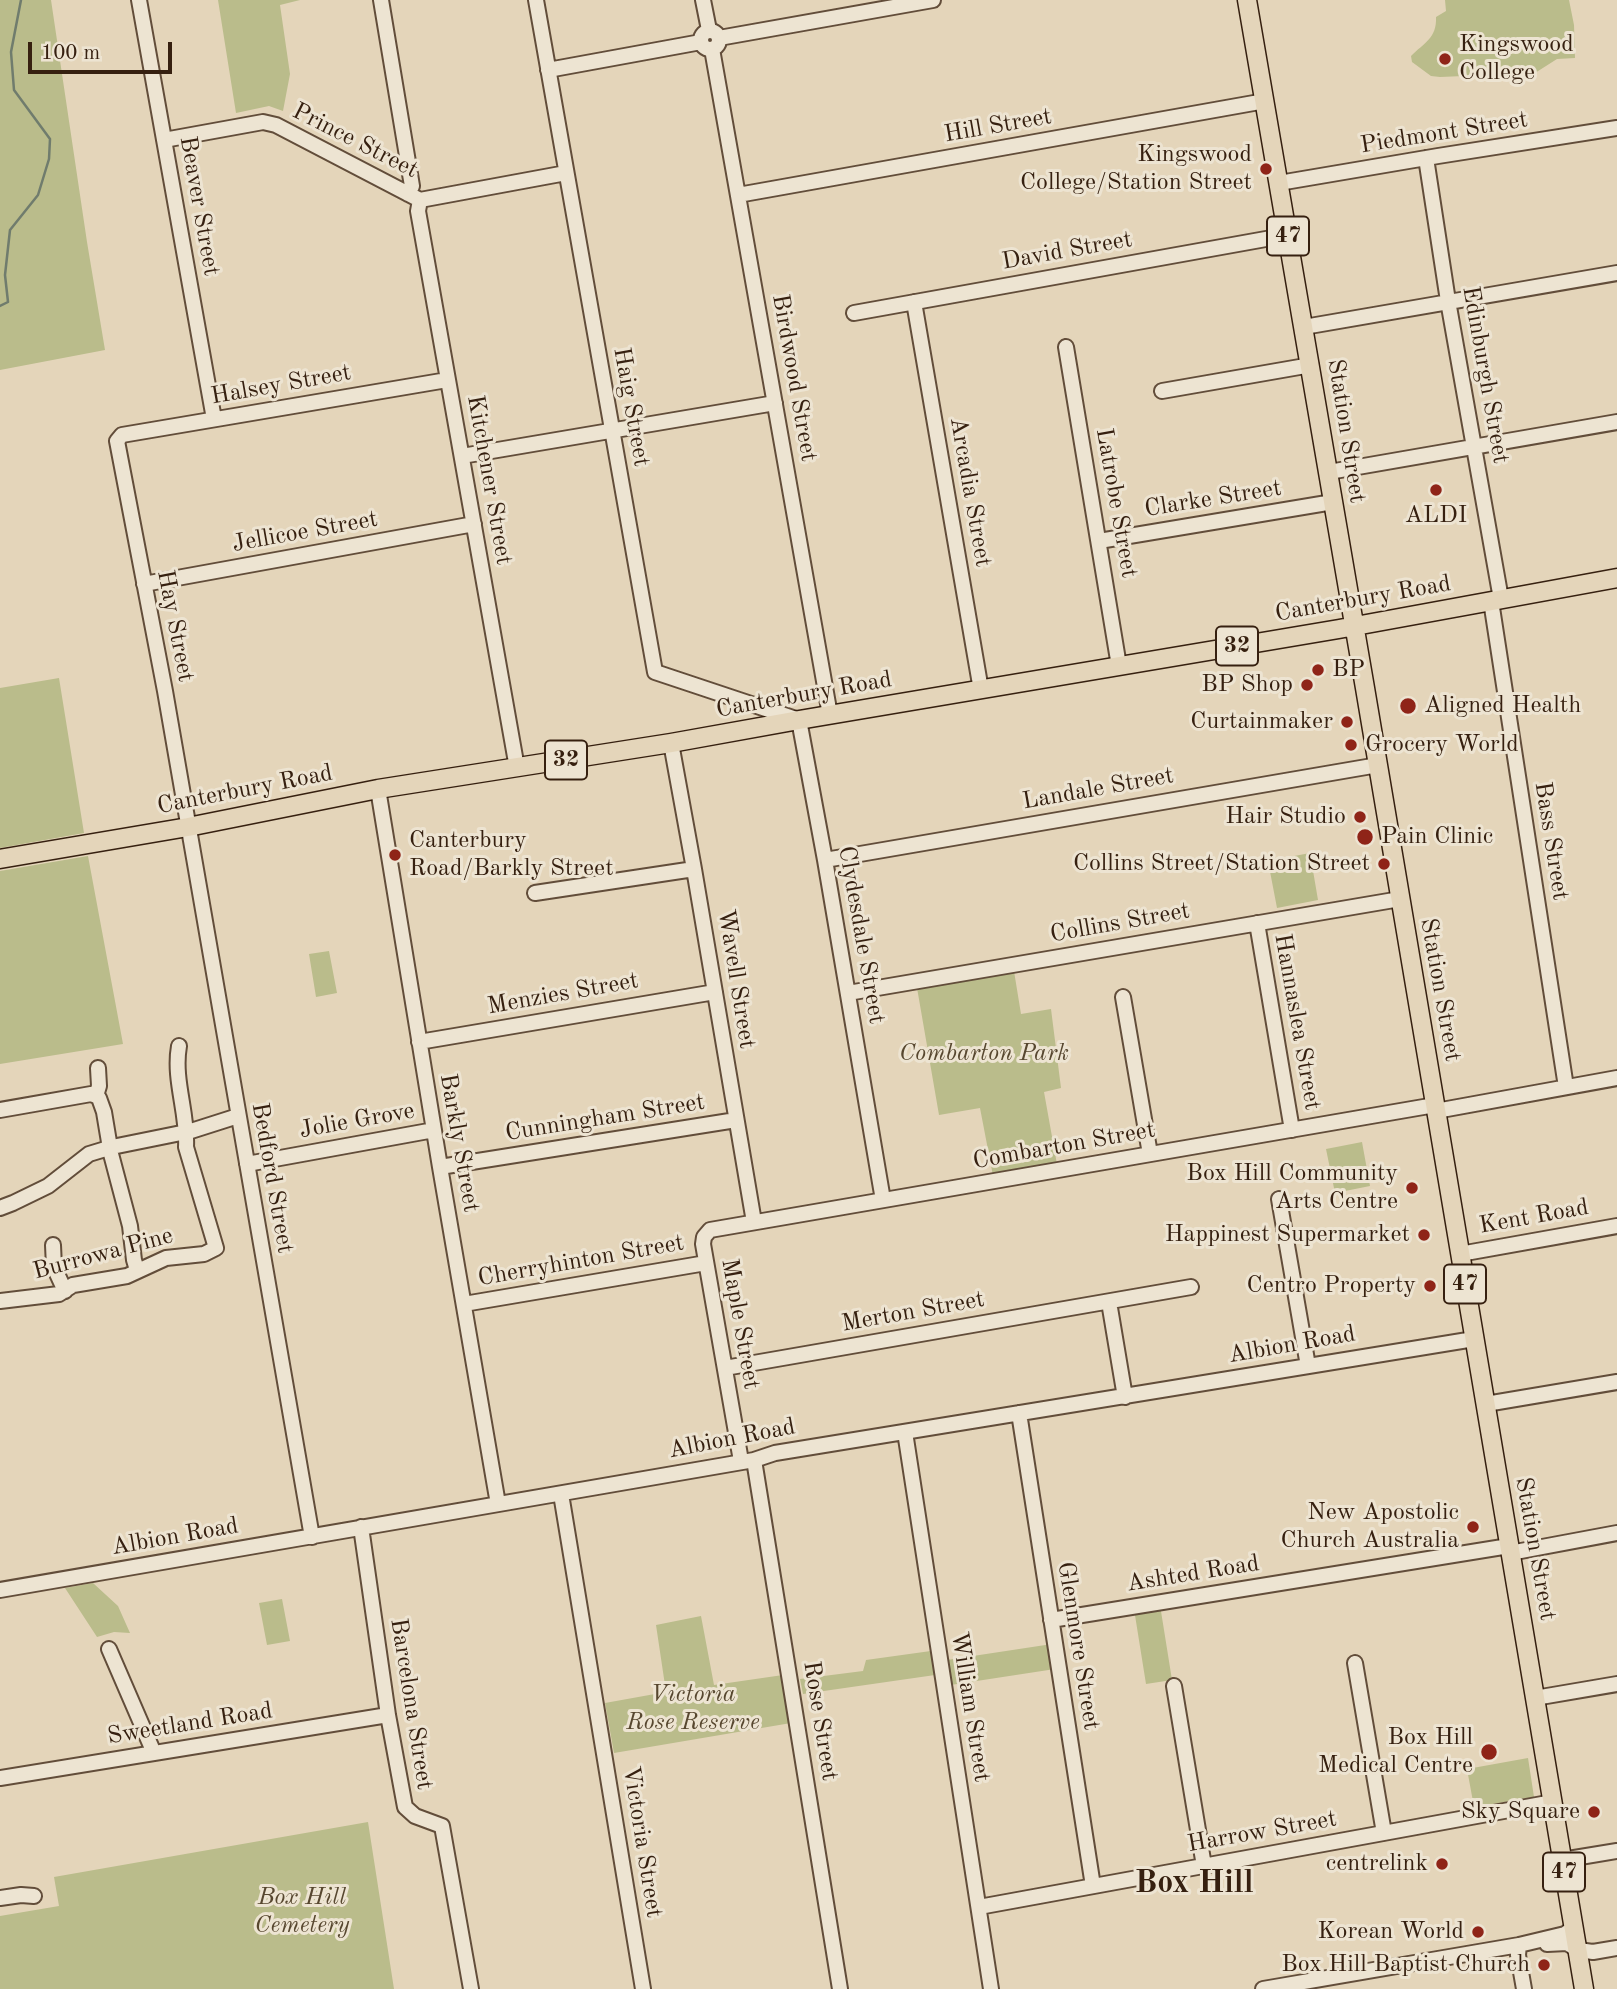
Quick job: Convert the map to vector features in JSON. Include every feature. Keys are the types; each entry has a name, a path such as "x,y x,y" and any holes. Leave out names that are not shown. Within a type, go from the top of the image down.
{"main road":[{"name":"Station Street","path":"1247,0 1311,365 1584,1989"},
{"name":"Canterbury Road","path":"0,859 188,827 378,789 671,743 1354,627 1617,578"}],"street":[{"name":"Beaver Street","path":"139,0 214,419"},
{"name":"Kitchener Street","path":"380,0 517,768"},
{"name":"Haig Street","path":"536,0 655,672 799,720"},
{"name":"Birdwood Street","path":"703,0 830,715"},
{"path":"548,70 933,0"},
{"name":"Hill Street","path":"738,195 1265,101"},
{"name":"Prince Street","path":"164,140 264,122 276,125 414,197 566,173"},
{"name":"Piedmont Street","path":"1279,183 1617,128"},
{"name":"Edinburgh Street","path":"1426,158 1448,301 1475,447 1496,600"},
{"name":"David Street","path":"854,313 1288,234"},
{"path":"1304,327 1617,273"},
{"name":"Arcadia Street","path":"914,302 981,690"},
{"name":"Latrobe Street","path":"1066,347 1119,666"},
{"path":"1163,391 1311,365"},
{"name":"Halsey Street","path":"122,435 447,380"},
{"path":"462,456 775,403"},
{"path":"1329,472 1617,422"},
{"name":"Hay Street","path":"122,435 117,441 188,827"},
{"name":"Clarke Street","path":"1100,541 1333,502"},
{"name":"Jellicoe Street","path":"144,584 474,524"},
{"name":"Bass Street","path":"1496,600 1566,1087"},
{"name":"Clydesdale Street","path":"799,720 883,1200"},
{"name":"Wavell Street","path":"671,743 754,1223"},
{"name":"Landale Street","path":"825,860 1378,765"},
{"name":"Barkly Street","path":"378,789 498,1504"},
{"name":"Bedford Street","path":"188,827 312,1537"},
{"path":"535,893 694,869"},
{"name":"Collins Street","path":"848,993 1400,898"},
{"name":"Hannaslea Street","path":"1257,923 1292,1129"},
{"name":"Menzies Street","path":"419,1042 715,992"},
{"path":"1123,997 1150,1154"},
{"path":"179,1046 177,1062 187,1132"},
{"path":"96,1096 99,1086 98,1068"},
{"name":"Combarton Street","path":"704,1237 710,1230 1292,1129 1617,1079"},
{"path":"0,1110 91,1094 99,1098 130,1226 137,1270"},
{"path":"0,1208 48,1186 89,1154 187,1132 239,1116"},
{"name":"Cunningham Street","path":"440,1167 736,1120"},
{"name":"Jolie Grove","path":"247,1164 434,1130"},
{"name":"Burrowa Pine","path":"0,1301 59,1294 73,1285 127,1276 166,1258 204,1254 216,1248 186,1147 187,1132"},
{"path":"1279,1199 1308,1366"},
{"name":"Kent Road","path":"1460,1254 1617,1226"},
{"name":"Maple Street","path":"704,1237 702,1244 725,1368 748,1461"},
{"path":"53,1245 54,1267 65,1290"},
{"name":"Cherryhinton Street","path":"464,1304 706,1263"},
{"name":"Merton Street","path":"725,1368 1191,1287"},
{"path":"1109,1302 1125,1397"},
{"name":"Albion Road","path":"0,1590 748,1461 775,1453 1475,1339"},
{"path":"1486,1404 1617,1382"},
{"name":"Glenmore Street","path":"1018,1413 1093,1886"},
{"name":"William Street","path":"905,1432 991,1989"},
{"name":"Rose Street","path":"748,1461 840,1989"},
{"name":"Victoria Street","path":"561,1494 643,1989"},
{"name":"Barcelona Street","path":"361,1527 388,1715 405,1807 415,1816 442,1826 471,1989"},
{"name":"Ashted Road","path":"1051,1620 1617,1533"},
{"path":"109,1649 154,1753"},
{"path":"1355,1663 1384,1833"},
{"path":"1535,1698 1617,1684"},
{"path":"1174,1686 1204,1866"},
{"name":"Sweetland Road","path":"0,1778 388,1715"},
{"name":"Harrow Street","path":"979,1907 1553,1802"},
{"path":"1562,1860 1617,1851"},
{"path":"0,1898 34,1896"},
{"path":"1263,1989 1287,1987 1518,1945 1565,1934 1574,1927"},
{"path":"1518,1945 1567,1943 1577,1950 1592,1952 1617,1948"},
{"path":"1518,1945 1524,1989"}],"green space":[{"path":"0,0 51,0 105,350 0,370"},
{"path":"218,0 300,0 280,5 290,74 283,111 269,106 236,113"},
{"path":"1445,0 1569,0 1574,25 1575,58 1557,59 1535,73 1431,76 1412,62 1411,56 1432,35 1436,17 1446,11"},
{"path":"59,678 84,833 0,848 0,688"},
{"path":"1310,853 1318,900 1277,908 1268,861"},
{"path":"88,856 123,1044 0,1064 0,871"},
{"path":"329,951 337,993 316,997 309,954"},
{"name":"Combarton Park","path":"1013,965 1021,1014 1051,1009 1061,1088 1044,1092 1058,1170 994,1181 980,1108 939,1115 916,982"},
{"path":"1362,1142 1370,1186 1335,1193 1326,1149"},
{"path":"93,1583 118,1606 130,1633 114,1632 97,1637 65,1588"},
{"path":"282,1599 290,1641 267,1645 259,1603"},
{"path":"1160,1605 1172,1680 1146,1684 1134,1609"},
{"name":"Victoria Rose Reserve","path":"701,1616 714,1685 783,1675 791,1723 614,1753 605,1703 666,1692 656,1625"},
{"path":"1052,1644 1055,1669 944,1686 942,1674 803,1694 800,1679 863,1671 866,1660 938,1650 940,1661"},
{"path":"1528,1758 1534,1797 1474,1807 1467,1769"},
{"name":"Box Hill Cemetery","path":"368,1822 394,1989 0,1989 0,1916 59,1906 54,1877"}],"waterway":[{"path":"0,306 8,302 5,275 10,230 38,195 49,159 50,139 14,90 11,52 21,0"}],"place":[{"name":"Kingswood College","path":"1445,59"},
{"name":"Kingswood College/Station Street","path":"1266,169"},
{"name":"ALDI","path":"1436,490"},
{"name":"BP","path":"1318,670"},
{"name":"BP Shop","path":"1307,685"},
{"name":"Aligned Health","path":"1408,706"},
{"name":"Curtainmaker","path":"1347,722"},
{"name":"Grocery World","path":"1351,745"},
{"name":"Hair Studio","path":"1360,817"},
{"name":"Pain Clinic","path":"1365,837"},
{"name":"Canterbury Road/Barkly Street","path":"395,855"},
{"name":"Collins Street/Station Street","path":"1384,864"},
{"name":"Box Hill Community Arts Centre","path":"1412,1188"},
{"name":"Happinest Supermarket","path":"1424,1235"},
{"name":"Centro Property","path":"1430,1286"},
{"name":"New Apostolic Church Australia","path":"1473,1527"},
{"name":"Box Hill Medical Centre","path":"1489,1752"},
{"name":"Sky Square","path":"1594,1812"},
{"name":"centrelink","path":"1442,1864"},
{"name":"Korean World","path":"1478,1932"},
{"name":"Box Hill Baptist Church","path":"1544,1965"}],"district":[{"name":"Box Hill","path":"1194,1884"}]}
